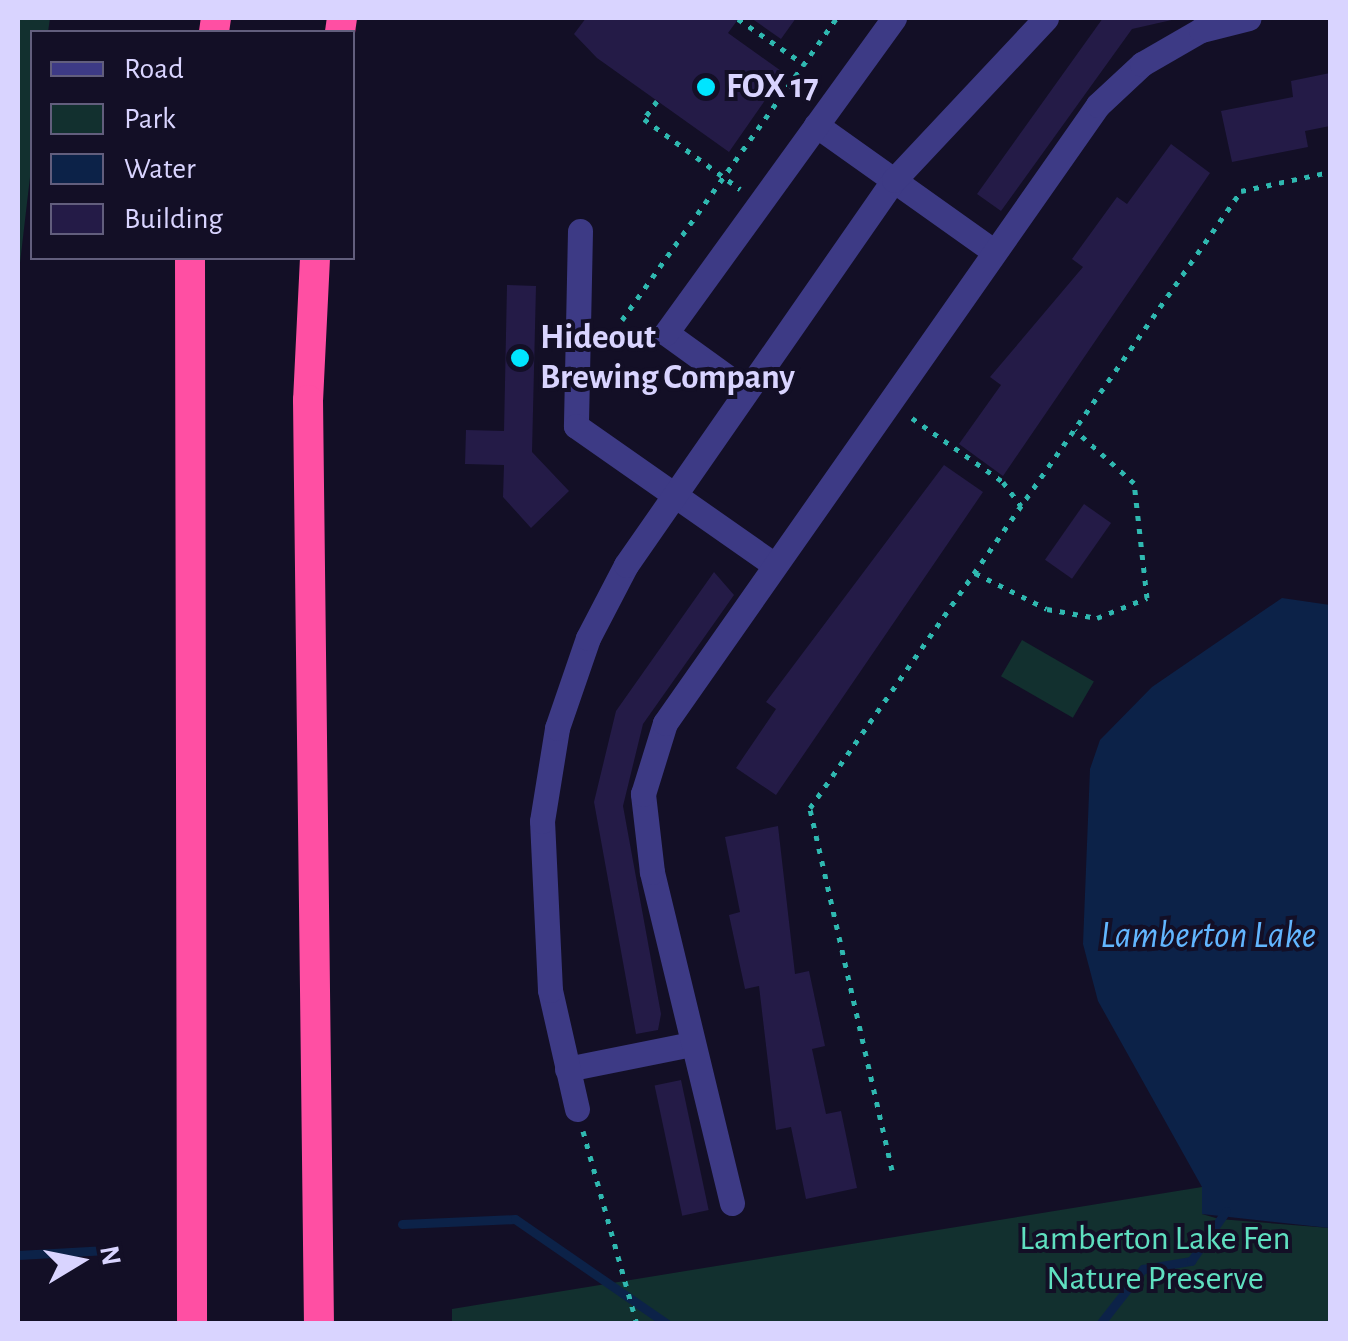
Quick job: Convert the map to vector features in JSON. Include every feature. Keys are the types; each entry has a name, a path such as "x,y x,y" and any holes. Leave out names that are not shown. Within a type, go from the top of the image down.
{"highway":[{"path":"190,260 192,1324"},
{"path":"315,260 308,400 319,1324"}],"street":[{"path":"745,390 666,333 894,18"},
{"path":"577,1109 540,902 557,728 588,638 674,495 894,180 1043,18"},
{"path":"732,1203 692,1044 643,794 665,722 992,250 1098,106 1142,64 1201,30 1250,18"},
{"path":"816,126 992,250"},
{"path":"580,231 576,426 774,564"},
{"path":"567,1069 692,1044"}],"path":[{"path":"622,320 837,18"},
{"path":"738,19 804,64"},
{"path":"657,101 644,119 760,203"},
{"path":"892,1170 810,808 1241,191 1330,172"},
{"path":"887,400 1003,482 1021,506"},
{"path":"975,573 1047,609 1097,618 1147,598 1134,483 1074,430"},
{"path":"577,1109 637,1324"}],"green space":[{"path":"18,18 50,18 48,30 30,30 30,177 18,280"},
{"path":"1022,640 1094,682 1073,718 1001,676"},
{"name":"Lamberton Lake Fen Nature Preserve","path":"1202,1187 1202,1214 1219,1219 1330,1228 1330,1323 452,1324 452,1309"}],"water":[{"name":"Lamberton Lake","path":"1282,598 1330,605 1330,1228 1202,1214 1202,1187 1098,1001 1083,944 1090,769 1100,740 1152,687"}],"building":[{"name":"FOX 17","path":"586,18 739,18 728,33 784,73 729,152 597,58 574,34"},
{"name":"FOX 17","path":"751,18 796,18 781,39"},
{"path":"1103,18 1176,19 1132,29 1001,211 977,194"},
{"path":"1330,73 1330,126 1305,131 1308,147 1232,162 1221,111 1293,97 1291,81"},
{"path":"1171,144 1210,173 1003,476 959,444 1001,385 990,377 1083,267 1072,259 1117,197 1127,204"},
{"name":"Hideout Brewing Company","path":"507,285 536,286 532,452 569,491 531,528 503,497 504,465 465,464 466,430 504,431"},
{"path":"944,465 983,492 776,795 736,768 776,709 766,702"},
{"path":"1084,504 1111,523 1072,579 1045,560"},
{"path":"714,572 734,595 643,724 623,806 661,1014 658,1030 636,1034 594,802 616,711"},
{"path":"778,826 795,974 809,971 825,1046 812,1049 826,1114 841,1111 857,1188 806,1199 791,1127 776,1130 759,986 745,989 729,915 740,912 725,837"},
{"path":"681,1080 709,1210 682,1216 655,1086"}],"waterway":[{"path":"1100,1324 1143,1269 1191,1261 1226,1211"},
{"path":"402,1224 515,1219 667,1324"},
{"path":"18,1255 107,1250"}],"place":[{"name":"FOX 17","path":"706,87"},
{"name":"Hideout Brewing Company","path":"520,358"}]}
